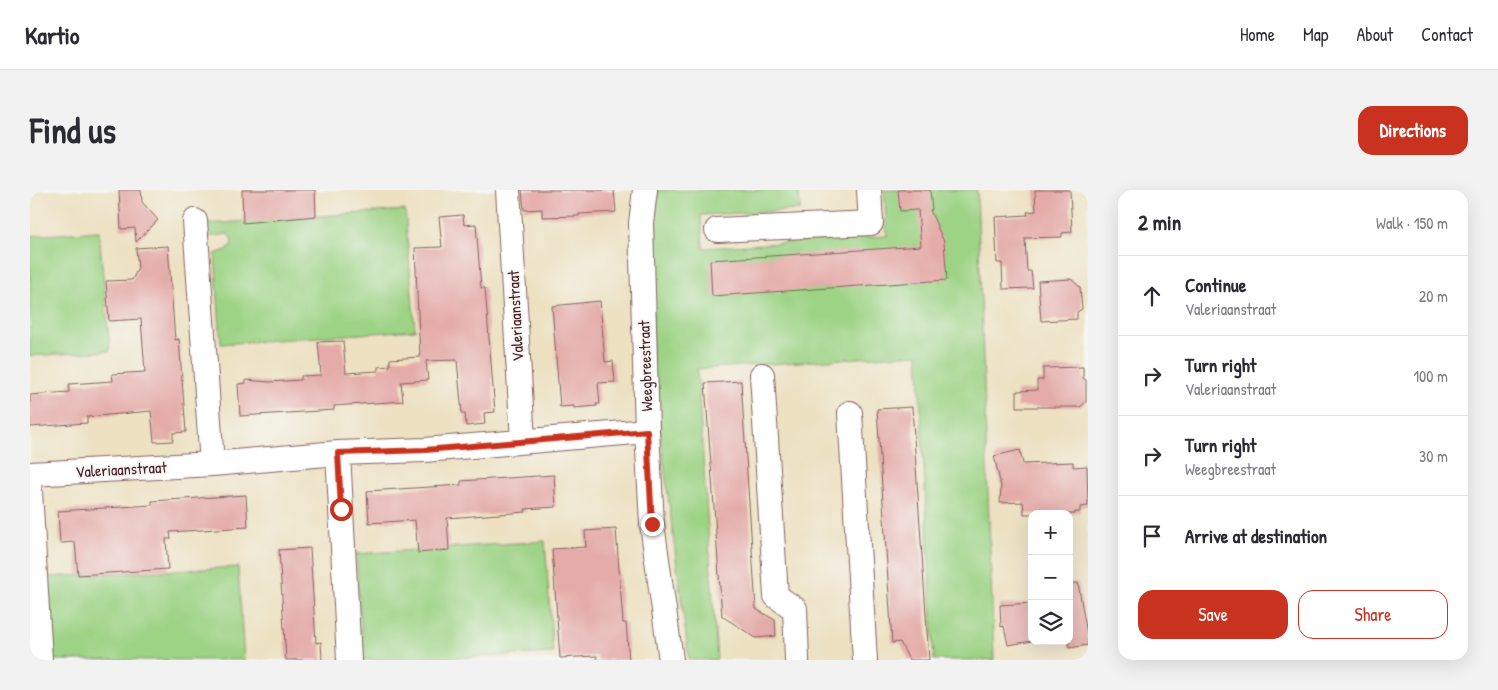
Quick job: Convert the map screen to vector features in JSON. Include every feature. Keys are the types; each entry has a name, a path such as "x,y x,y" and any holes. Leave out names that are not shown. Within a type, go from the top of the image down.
{"street":[{"name":"Valeriaanstraat","path":"508,190 523,441"},
{"name":"Weegbreestraat","path":"646,190 641,223 647,431 652,524 672,660"},
{"path":"717,230 871,223 869,190"},
{"path":"195,221 212,464"},
{"path":"762,375 776,596 796,609 798,660"},
{"path":"850,413 865,660"},
{"name":"Valeriaanstraat","path":"30,474 212,464 338,453 425,450 647,431"},
{"path":"338,453 349,660"},
{"path":"30,490 40,660"}],"green space":[{"path":"658,190 799,190 800,210 701,215 703,248 887,236 884,190 977,190 994,660 934,660 918,354 697,369 717,660 689,660 652,370 653,280"},
{"path":"405,210 415,330 221,344 215,254 231,247 232,240 228,234 206,237 206,224"},
{"path":"99,231 110,351 30,356 30,236"},
{"path":"545,541 553,653 408,660 363,660 356,554"},
{"path":"238,567 244,660 54,660 48,577"}],"building":[{"path":"119,190 141,190 142,202 158,220 136,242 135,228 121,229"},
{"path":"242,190 315,190 316,216 243,223"},
{"path":"522,190 614,190 616,212 542,217 542,209 524,210"},
{"path":"898,190 930,190 932,210 930,210 944,242 947,280 712,296 710,260 921,246 918,210 900,211"},
{"path":"1035,190 1070,190 1072,232 1062,233 1062,237 1025,238 1027,271 1031,271 1033,288 1003,289 1002,263 997,263 995,217 1028,215 1027,212 1036,211"},
{"path":"463,215 464,225 476,224 481,288 485,288 495,412 484,413 485,424 466,426 465,414 462,414 457,360 426,361 428,380 401,382 403,401 334,406 334,410 240,416 238,384 246,383 246,380 269,382 301,380 301,376 321,375 318,342 343,341 346,373 378,371 378,367 390,366 390,359 420,357 415,248 442,247 439,217"},
{"path":"168,246 175,340 179,339 186,432 173,433 173,441 154,442 151,411 87,417 87,423 30,427 30,395 69,392 69,384 113,381 112,374 145,372 141,319 109,321 106,281 132,280 138,268 136,248"},
{"path":"1071,279 1080,287 1082,309 1077,312 1077,319 1041,321 1038,281"},
{"path":"600,301 605,362 613,361 615,382 598,383 600,404 596,404 597,406 560,407 552,306"},
{"path":"1083,367 1083,378 1086,380 1086,402 1080,407 1017,407 1017,391 1037,390 1037,380 1043,380 1043,368"},
{"path":"741,381 756,609 775,620 776,636 756,638 722,616 705,383"},
{"path":"912,407 929,660 909,660 900,642 892,643 877,409"},
{"path":"1020,450 1023,464 1073,462 1073,467 1087,466 1088,506 1080,507 1080,512 1075,512 1075,514 1073,514 1073,510 1028,510 1028,514 1024,514 1023,502 1000,503 1001,486 994,456"},
{"path":"554,475 556,507 525,509 526,512 447,518 449,550 418,553 415,520 369,523 367,491 461,485 461,481"},
{"path":"246,495 248,527 170,532 171,539 166,539 168,569 78,575 75,542 60,543 58,511 152,505 152,501"},
{"path":"616,529 623,623 626,623 629,660 597,660 597,656 560,658 552,549 586,547 585,531"},
{"path":"310,548 316,643 321,642 322,660 286,660 279,550"},
{"path":"1073,583 1078,583 1088,645 1069,648 1069,645 1073,645"},
{"path":"1028,603 1028,642 1008,645 1004,626 1001,627 1000,605"}],"route":[{"path":"341,509 338,453 425,450 647,431 652,524"}]}
